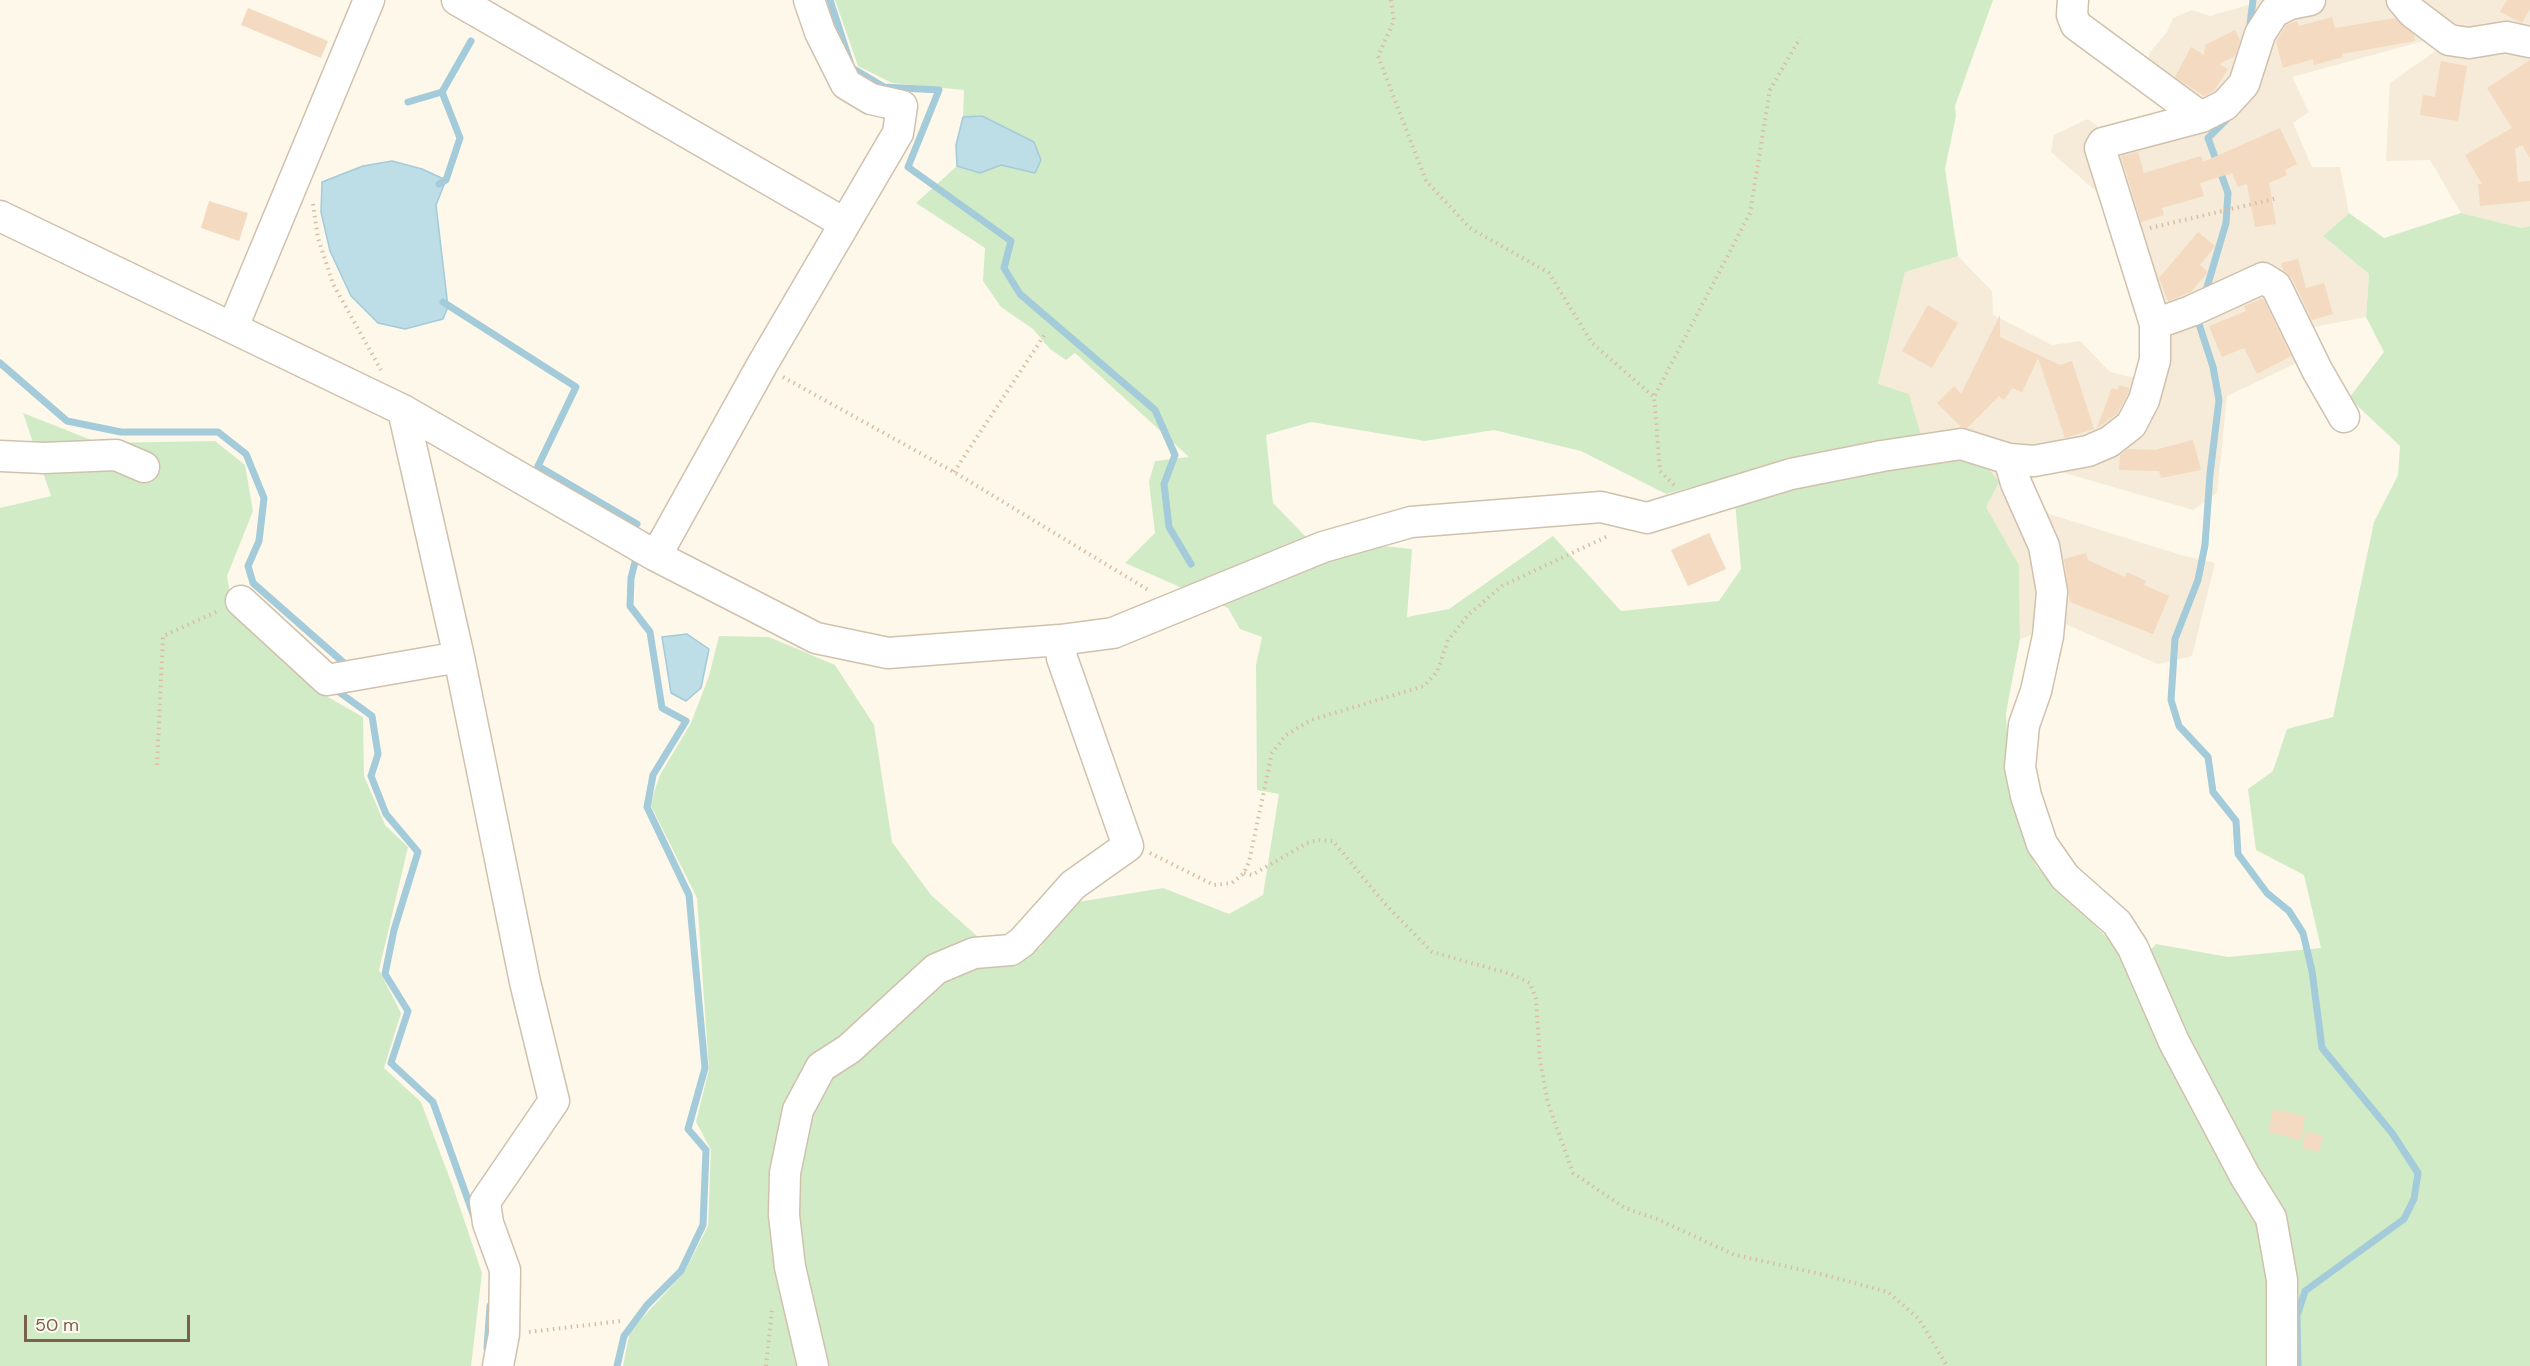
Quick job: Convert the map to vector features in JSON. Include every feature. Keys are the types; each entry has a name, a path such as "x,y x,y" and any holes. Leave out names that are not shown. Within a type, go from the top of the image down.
{"street":[{"path":"233,327 369,0"},
{"path":"457,0 844,223"},
{"path":"656,555 762,365 898,133 902,106 871,99 846,84 820,32 809,0"},
{"path":"2073,0 2072,15 2076,25 2201,117"},
{"path":"0,216 403,410 656,555 816,638 888,653 1060,640 1113,633 1323,548 1412,522 1601,507 1647,518 1791,474 1932,448 1961,444 2009,459 2034,461 2088,451 2109,442 2131,425 2144,400 2155,360 2155,324 2100,148 2103,143 2201,117 2225,105 2244,84 2260,34 2274,12 2290,4 2310,0"},
{"path":"2402,0 2412,12 2449,40 2469,43 2506,37 2530,41"},
{"path":"2155,324 2263,278 2276,286 2317,370 2344,417"},
{"path":"403,410 459,657 525,982 554,1101 485,1202 488,1223 505,1270 504,1334 498,1366"},
{"path":"0,456 44,458 116,455 144,467"},
{"path":"2009,459 2016,483 2044,546 2052,592 2048,636 2041,669 2024,725 2020,767 2026,796 2042,844 2065,878 2117,923 2133,948 2174,1042 2245,1176 2271,1218 2282,1280 2282,1366"},
{"path":"241,601 327,680 459,657"},
{"path":"813,1366 790,1267 783,1215 785,1173 798,1110 821,1067 849,1049 936,969 974,953 1011,950 1022,942 1073,885 1128,846 1062,658 1060,640"}],"path":[{"path":"1391,0 1394,21 1378,56 1426,181 1470,228 1549,273 1592,343 1654,397"},
{"path":"1695,503 1660,471 1654,397 1750,213 1770,90 1800,38"},
{"path":"2126,233 2278,198"},
{"path":"312,199 318,238 333,284 382,371"},
{"path":"954,472 1045,334"},
{"path":"762,365 954,472 1176,607"},
{"path":"1128,846 1140,848 1214,885 1232,883 1244,873 1250,862 1272,753 1286,735 1311,720 1424,687 1437,672 1448,640 1469,614 1502,586 1647,518"},
{"path":"158,765 162,636 241,601"},
{"path":"1244,873 1252,874 1307,843 1317,840 1333,841 1385,904 1432,952 1511,974 1530,983 1536,999 1540,1061 1548,1103 1573,1173 1625,1208 1657,1219 1735,1255 1888,1292 1919,1319 1947,1366"},
{"path":"504,1334 621,1321"}],"shaded area":[{"path":"2257,0 2530,0 2530,226 2522,228 2461,213 2430,160 2386,161 2390,83 2437,50 2431,39 2292,77 2309,112 2293,123 2312,167 2340,167 2349,213 2323,236 2369,274 2366,317 2304,329 2305,359 2227,396 2217,493 2193,510 2051,469 2028,481 2049,514 2181,555 2215,563 2192,656 2158,664 2065,624 2020,639 2019,565 1953,453 1921,435 1909,394 1878,385 1905,272 1958,256 1992,291 1993,315 2052,345 2080,341 2110,372 2138,379 2147,338 2105,199 2051,152 2054,135 2088,119 2104,131 2172,117 2147,66 2150,52 2167,32 2173,18 2192,10 2210,16 2255,3"}],"green space":[{"path":"835,0 1993,0 1955,106 1956,116 1945,169 1958,256 1905,272 1878,384 1909,394 1921,435 1778,464 1666,494 1581,451 1494,430 1425,441 1311,422 1266,435 1273,503 1307,538 1412,549 1407,617 1449,609 1553,536 1621,611 1719,601 1741,569 1735,502 1953,453 1983,462 1999,482 1986,507 2019,565 2020,639 2006,713 2010,792 2036,866 2135,966 2156,944 2228,957 2321,948 2304,875 2256,850 2248,789 2273,771 2287,729 2333,717 2374,522 2398,475 2400,446 2349,398 2384,352 2366,317 2369,274 2323,236 2349,213 2384,238 2461,213 2522,228 2530,226 2530,1366 623,1366 630,1331 684,1273 708,1226 711,1150 696,1122 709,1069 697,898 650,804 660,775 691,723 709,676 719,636 769,637 835,665 874,725 892,842 931,895 1005,961 1040,948 1066,904 1163,888 1229,914 1263,895 1279,794 1257,790 1256,665 1262,637 1240,629 1228,608 1125,563 1155,533 1149,482 1155,461 1189,457 1075,353 1066,360 1050,349 1033,329 1001,307 983,281 985,248 916,203 957,166 980,173 1001,165 1035,173 982,116 963,117 964,90 892,83 858,66"},
{"path":"23,413 99,443 215,441 245,465 253,511 227,576 233,609 279,657 326,696 363,717 364,776 385,825 408,847 379,970 401,1013 384,1068 421,1102 482,1273 471,1366 0,1366 0,508 51,496"}],"water":[{"path":"982,116 1034,142 1041,160 1035,173 1001,165 980,173 957,166 956,145 963,117"},
{"path":"392,161 422,169 446,180 436,205 448,307 443,319 405,329 378,323 351,296 330,251 321,212 322,182 363,166"},
{"path":"687,634 709,649 701,688 686,701 671,693 662,637"}],"building":[{"path":"2507,0 2530,0 2530,9 2522,23 2500,12"},
{"path":"248,8 328,41 321,58 241,25"},
{"path":"2332,17 2335,28 2395,18 2414,35 2415,41 2342,54 2343,57 2314,65 2313,59 2283,68 2276,42 2286,25 2297,21 2299,26"},
{"path":"2235,30 2240,41 2235,56 2219,64 2228,69 2214,91 2204,96 2175,77 2191,47 2204,55 2205,45"},
{"path":"2530,60 2530,158 2522,145 2515,149 2518,182 2530,181 2530,201 2480,206 2478,184 2482,184 2465,155 2512,128 2487,88"},
{"path":"2441,61 2467,66 2458,121 2420,115 2423,95 2435,97"},
{"path":"2280,128 2297,164 2285,170 2287,175 2269,183 2276,224 2255,227 2247,184 2238,187 2232,173 2200,183 2204,196 2162,208 2164,215 2141,222 2121,156 2138,152 2144,173 2201,156 2203,162"},
{"path":"209,201 248,213 239,241 201,228"},
{"path":"2198,232 2215,246 2200,265 2208,272 2191,292 2168,301 2159,278"},
{"path":"2298,259 2306,288 2324,283 2333,314 2312,320 2292,278 2283,270 2281,263"},
{"path":"2263,298 2291,356 2257,374 2244,348 2222,357 2209,326 2246,311 2244,306"},
{"path":"1928,305 1958,323 1932,368 1902,351"},
{"path":"2000,315 2000,337 2060,365 2072,361 2094,429 2065,438 2038,358 2022,392 2012,388 2004,400 1999,396 1967,428 1961,427 1937,403 1954,386 1961,394"},
{"path":"2119,385 2129,388 2128,394 2117,414 2097,428 2112,388 2118,390"},
{"path":"2193,440 2201,470 2161,478 2159,471 2119,470 2120,455 2128,449 2155,450"},
{"path":"1709,533 1726,569 1688,586 1671,550"},
{"path":"2086,553 2088,560 2125,577 2127,572 2146,581 2144,585 2169,596 2153,634 2070,602 2064,559"},
{"path":"2273,1109 2305,1116 2301,1140 2268,1132"},
{"path":"2306,1131 2323,1136 2319,1152 2302,1148"}],"waterway":[{"path":"830,0 852,68 884,87 939,90 908,167 1011,241 1004,268 1020,294 1155,410 1175,455 1164,484 1169,527 1191,564"},
{"path":"2250,24 2253,0"},
{"path":"408,102 442,92 471,41"},
{"path":"439,184 446,180 460,138 442,92"},
{"path":"2205,294 2226,223 2228,193 2208,138 2227,119"},
{"path":"443,302 576,387 538,466 637,524"},
{"path":"2201,317 2199,324 2213,367 2219,400 2210,474 2205,545 2198,580 2175,639 2171,700 2179,726 2208,757 2213,792 2236,821 2238,854 2267,893 2289,911 2303,933 2312,971 2322,1048 2392,1133 2418,1173 2414,1199 2404,1219 2305,1291 2297,1316 2298,1366"},
{"path":"0,363 67,421 121,432 218,432 246,454 264,498 259,541 248,566 253,583 344,663"},
{"path":"617,1366 624,1336 647,1305 681,1271 703,1225 706,1150 688,1129 705,1068 689,895 647,807 653,775 686,721 662,708 650,632 630,606 631,578 636,558"},
{"path":"339,692 372,716 378,754 371,776 386,814 418,852 394,930 385,974 408,1011 391,1063 433,1102 473,1214"},
{"path":"487,1348 490,1306"}]}
